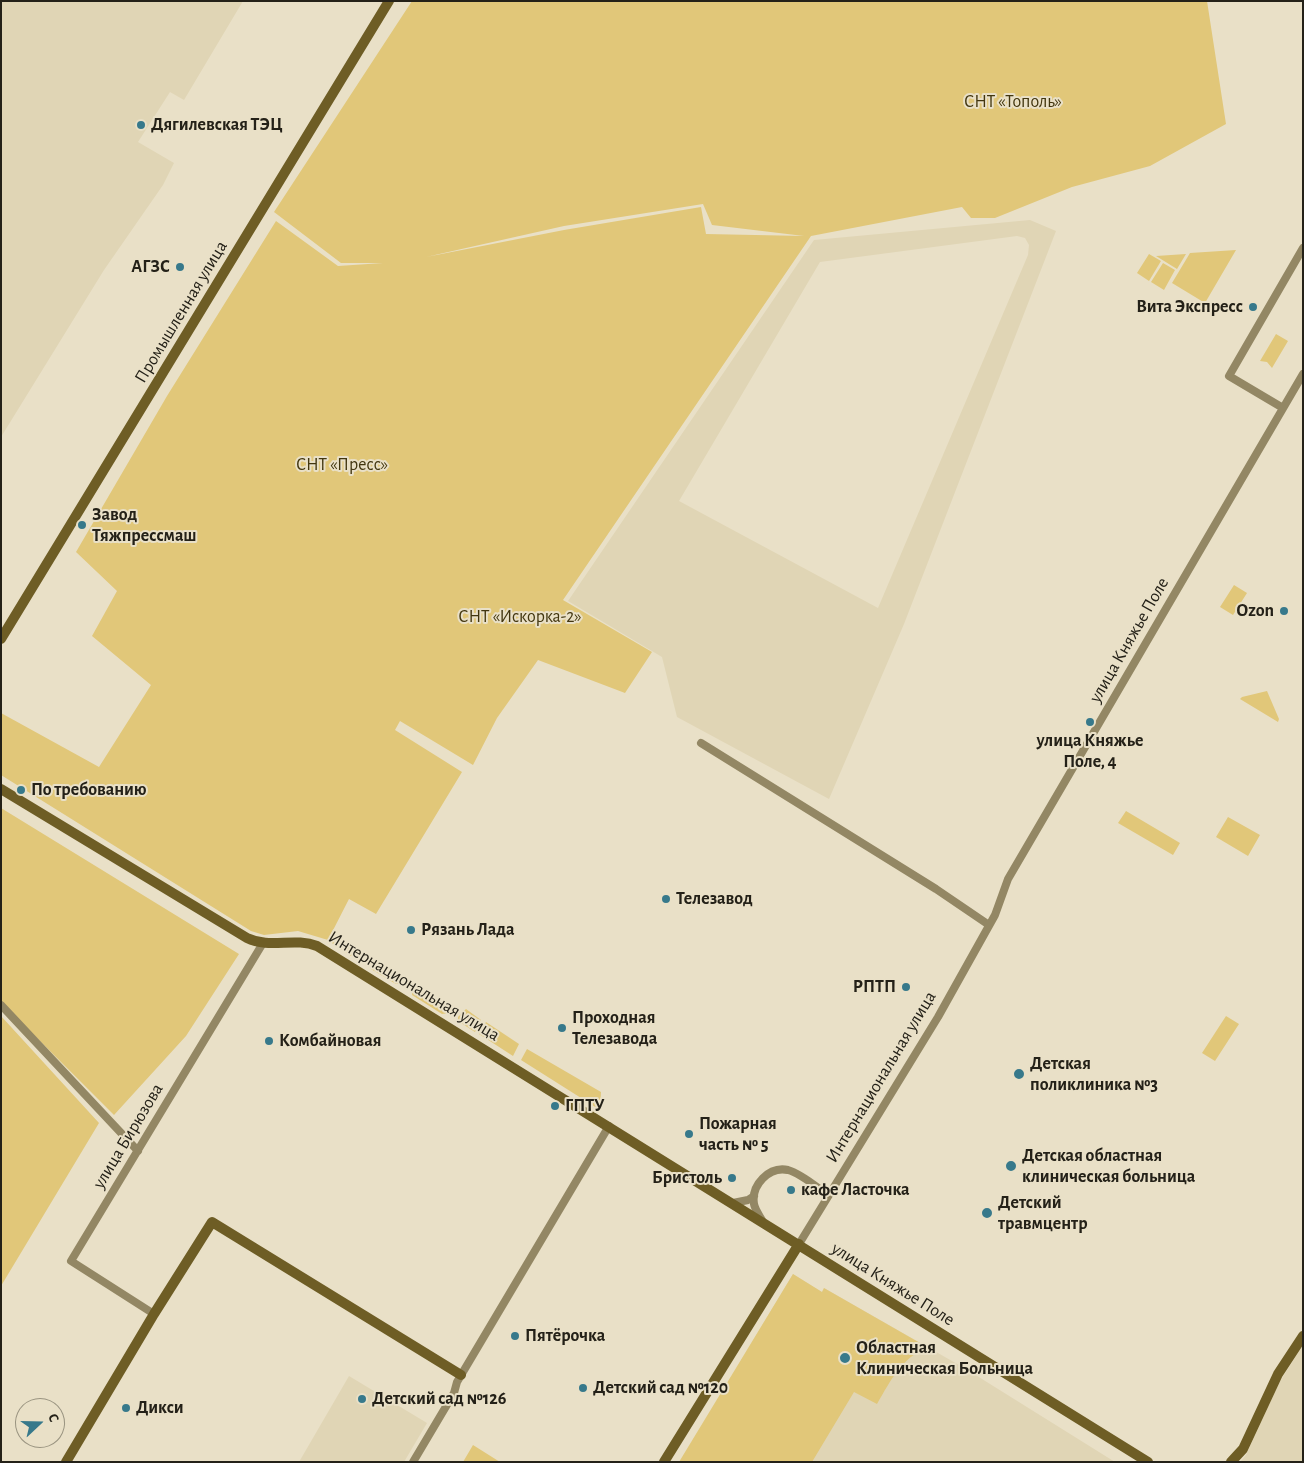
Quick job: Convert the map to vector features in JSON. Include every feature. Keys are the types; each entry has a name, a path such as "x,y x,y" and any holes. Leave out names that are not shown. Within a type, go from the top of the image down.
{"street":[{"name":"Промышленная улица","path":"1,639 389,1"},
{"path":"1283,408 1229,376 1303,248"},
{"name":"улица Княжье Поле","path":"989,925 1008,879 1303,374"},
{"path":"701,743 936,889 989,925"},
{"name":"Интернациональная улица","path":"1,789 247,938 263,943 302,942 317,946 798,1244"},
{"name":"Интернациональная улица","path":"664,1462 938,1017 989,925"},
{"name":"улица Бирюзова","path":"154,1314 71,1261 263,943"},
{"path":"1,1005 138,1151"},
{"path":"414,1462 454,1394 462,1375 609,1126"},
{"path":"763,1222 756,1210 754,1196 758,1183 764,1177 782,1170 802,1177 828,1195"},
{"path":"733,1203 748,1200 754,1196"},
{"path":"66,1462 154,1314 212,1222 462,1375"},
{"name":"улица Княжье Поле","path":"798,1244 1148,1462"},
{"path":"1231,1462 1243,1449 1278,1374 1303,1336"}],"shaded area":[{"path":"1,1 243,1 184,100 170,92 138,142 174,163 163,185 104,270 1,437"},
{"path":"1030,220 1056,231 904,624 829,799 677,717 662,657 568,601 814,240","holes":["1017,236 1025,238 1029,245 1028,255 878,608 679,501 820,262"]},
{"name":"Областная Клиническая Больница","path":"793,1274 822,1292 824,1288 966,1369 1115,1462 680,1462"},
{"path":"1303,1345 1303,1462 1240,1462 1246,1455 1279,1383"},
{"name":"Детский сад №126","path":"349,1376 427,1423 404,1462 299,1462"}],"green space":[{"path":"412,1 1207,1 1226,124 1150,166 1072,187 995,218 971,218 962,207 811,236 563,600 652,652 625,693 538,660 497,718 473,765 400,721 395,730 462,772 376,914 349,899 328,940 298,931 264,935 251,931 1,775 1,713 99,767 151,685 92,636 117,591 76,552 167,396 276,221 338,266 383,263 341,263 274,212","holes":["703,204 712,225 804,236 706,234 701,207 564,230 426,257 564,226"]},
{"path":"1236,250 1205,303 1172,283 1190,253"},
{"path":"1149,254 1161,261 1149,281 1137,273"},
{"path":"1186,254 1177,269 1156,256"},
{"path":"1163,263 1175,270 1164,290 1151,282"},
{"path":"1276,334 1288,341 1272,368 1267,362 1260,361"},
{"path":"1234,585 1247,593 1233,615 1220,607"},
{"path":"1267,691 1279,719 1278,722 1240,699"},
{"path":"1,808 239,954 186,1036 114,1115 1,1002"},
{"path":"1126,811 1180,843 1173,855 1118,823"},
{"path":"1228,817 1260,835 1248,856 1216,837"},
{"path":"332,937 356,952 355,955 351,956 329,941"},
{"path":"371,963 399,979 399,984 371,969"},
{"path":"414,985 450,1009 449,1013 442,1014 412,995"},
{"path":"466,1009 481,1020 475,1032 458,1021 458,1017"},
{"path":"1,1016 99,1123 1,1286"},
{"path":"1226,1016 1239,1024 1215,1061 1202,1053"},
{"path":"486,1022 519,1044 513,1056 479,1034"},
{"path":"527,1049 601,1092 600,1110 521,1060"},
{"path":"793,1274 822,1292 824,1288 927,1347 903,1364 877,1404 854,1392 812,1462 679,1462"},
{"path":"473,1445 500,1462 463,1462"}],"place":[{"name":"Дягилевская ТЭЦ","path":"141,125"},
{"name":"АГЗС","path":"180,267"},
{"name":"Вита Экспресс","path":"1253,307"},
{"name":"Завод Тяжпрессмаш","path":"82,525"},
{"name":"Ozon","path":"1284,611"},
{"name":"улица Княжье Поле, 4","path":"1090,722"},
{"name":"По требованию","path":"21,790"},
{"name":"Телезавод","path":"666,899"},
{"name":"Рязань Лада","path":"411,930"},
{"name":"РПТП","path":"906,987"},
{"name":"Проходная Телезавода","path":"562,1028"},
{"name":"Комбайновая","path":"269,1041"},
{"name":"Детская поликлиника №3","path":"1019,1074"},
{"name":"ГПТУ","path":"555,1106"},
{"name":"Пожарная часть № 5","path":"689,1134"},
{"name":"Детская областная клиническая больница","path":"1011,1166"},
{"name":"Бристоль","path":"732,1178"},
{"name":"кафе Ласточка","path":"791,1190"},
{"name":"Детский травмцентр","path":"987,1213"},
{"name":"Пятёрочка","path":"515,1336"},
{"name":"Областная Клиническая Больница","path":"845,1358"},
{"name":"Детский сад №120","path":"583,1388"},
{"name":"Детский сад №126","path":"362,1399"},
{"name":"Дикси","path":"126,1408"}],"park label":[{"name":"СНТ «Тополь»","path":"1013,102"},
{"name":"СНТ «Пресс»","path":"342,465"},
{"name":"СНТ «Искорка-2»","path":"520,617"}]}
